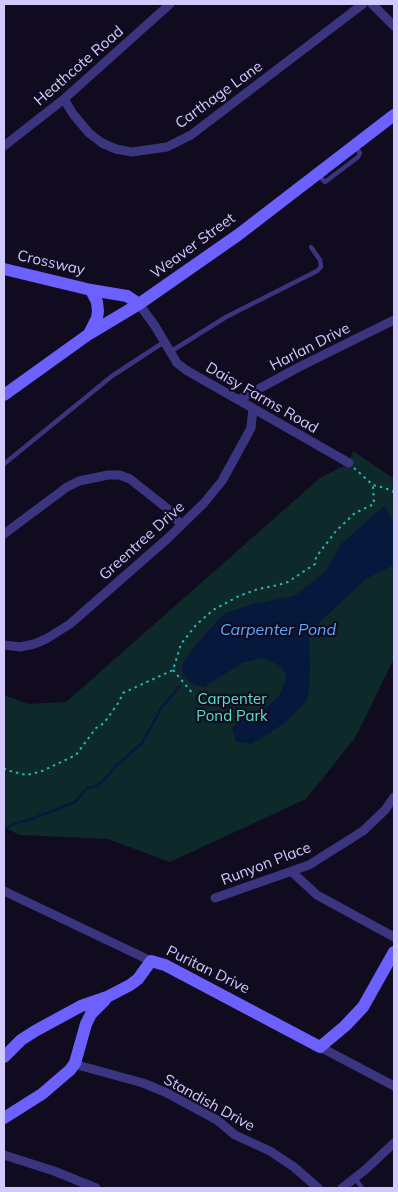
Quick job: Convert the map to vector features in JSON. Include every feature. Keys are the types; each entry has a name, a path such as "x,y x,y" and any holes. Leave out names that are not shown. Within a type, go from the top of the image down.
{"street":[{"name":"Heathcote Road","path":"4,146 64,99 170,4"},
{"name":"Carthage Lane","path":"64,99 88,133 102,143 116,149 132,152 168,147 191,135 363,4"},
{"path":"372,4 394,26"},
{"name":"Weaver Street","path":"4,395 89,334 139,304 238,235 316,173 394,115"},
{"name":"Crossway","path":"4,269 91,290 127,296 139,304"},
{"name":"Crossway","path":"89,334 98,318 97,302 91,290"},
{"name":"Daisy Farms Road","path":"139,304 177,363 186,370 349,463"},
{"name":"Harlan Drive","path":"238,400 301,366 394,320"},
{"name":"Greentree Drive","path":"4,644 20,647 34,644 70,624 181,526 222,482 251,428 253,408"},
{"path":"4,534 66,486 79,481 108,475 120,475 130,479 168,509 181,526"},
{"name":"Runyon Place","path":"215,898 310,865 363,831 385,810 394,798"},
{"path":"292,872 317,895 394,937"},
{"name":"Puritan Drive","path":"4,891 151,961 166,965 394,1086"},
{"path":"320,1047 345,1026 363,1007 394,952"},
{"path":"4,1118 42,1094 70,1070 75,1063 86,1024 95,1010 107,998 138,979 151,961"},
{"path":"4,1057 21,1040 81,1006 107,998"},
{"name":"Standish Drive","path":"75,1063 143,1083 165,1092 217,1120 235,1135 270,1151 294,1167 318,1188"},
{"path":"342,1188 394,1143"},
{"path":"4,1155 54,1171 96,1188"}],"lane":[{"path":"170,352 226,317 317,271 321,267 320,260 311,247"},
{"path":"4,464 112,376 164,342"},
{"path":"355,1178 362,1188"}],"path":[{"path":"349,463 373,485 394,492"},
{"path":"4,768 26,775 40,772 76,755 96,728 104,723 123,693 173,670 181,644 196,625 213,610 239,596 258,589 288,582 315,564 316,557 336,531 355,513 374,504 373,485"},
{"path":"173,670 194,695"}],"green space":[{"name":"Carpenter Pond Park","path":"353,451 394,479 394,659 355,738 306,799 170,862 108,839 19,835 4,827 4,695 28,704 66,702 320,478 349,463"}],"water":[{"name":"Carpenter Pond","path":"384,506 394,521 394,565 366,579 309,632 310,670 308,699 286,722 252,744 236,742 232,728 245,714 267,707 279,696 287,676 279,665 262,658 242,663 204,687 193,684 182,674 183,662 205,634 225,613 253,604 294,596 325,572 341,544"}],"waterway":[{"path":"4,830 11,825 75,802 87,788 97,786 142,743 162,707 179,687"}]}
